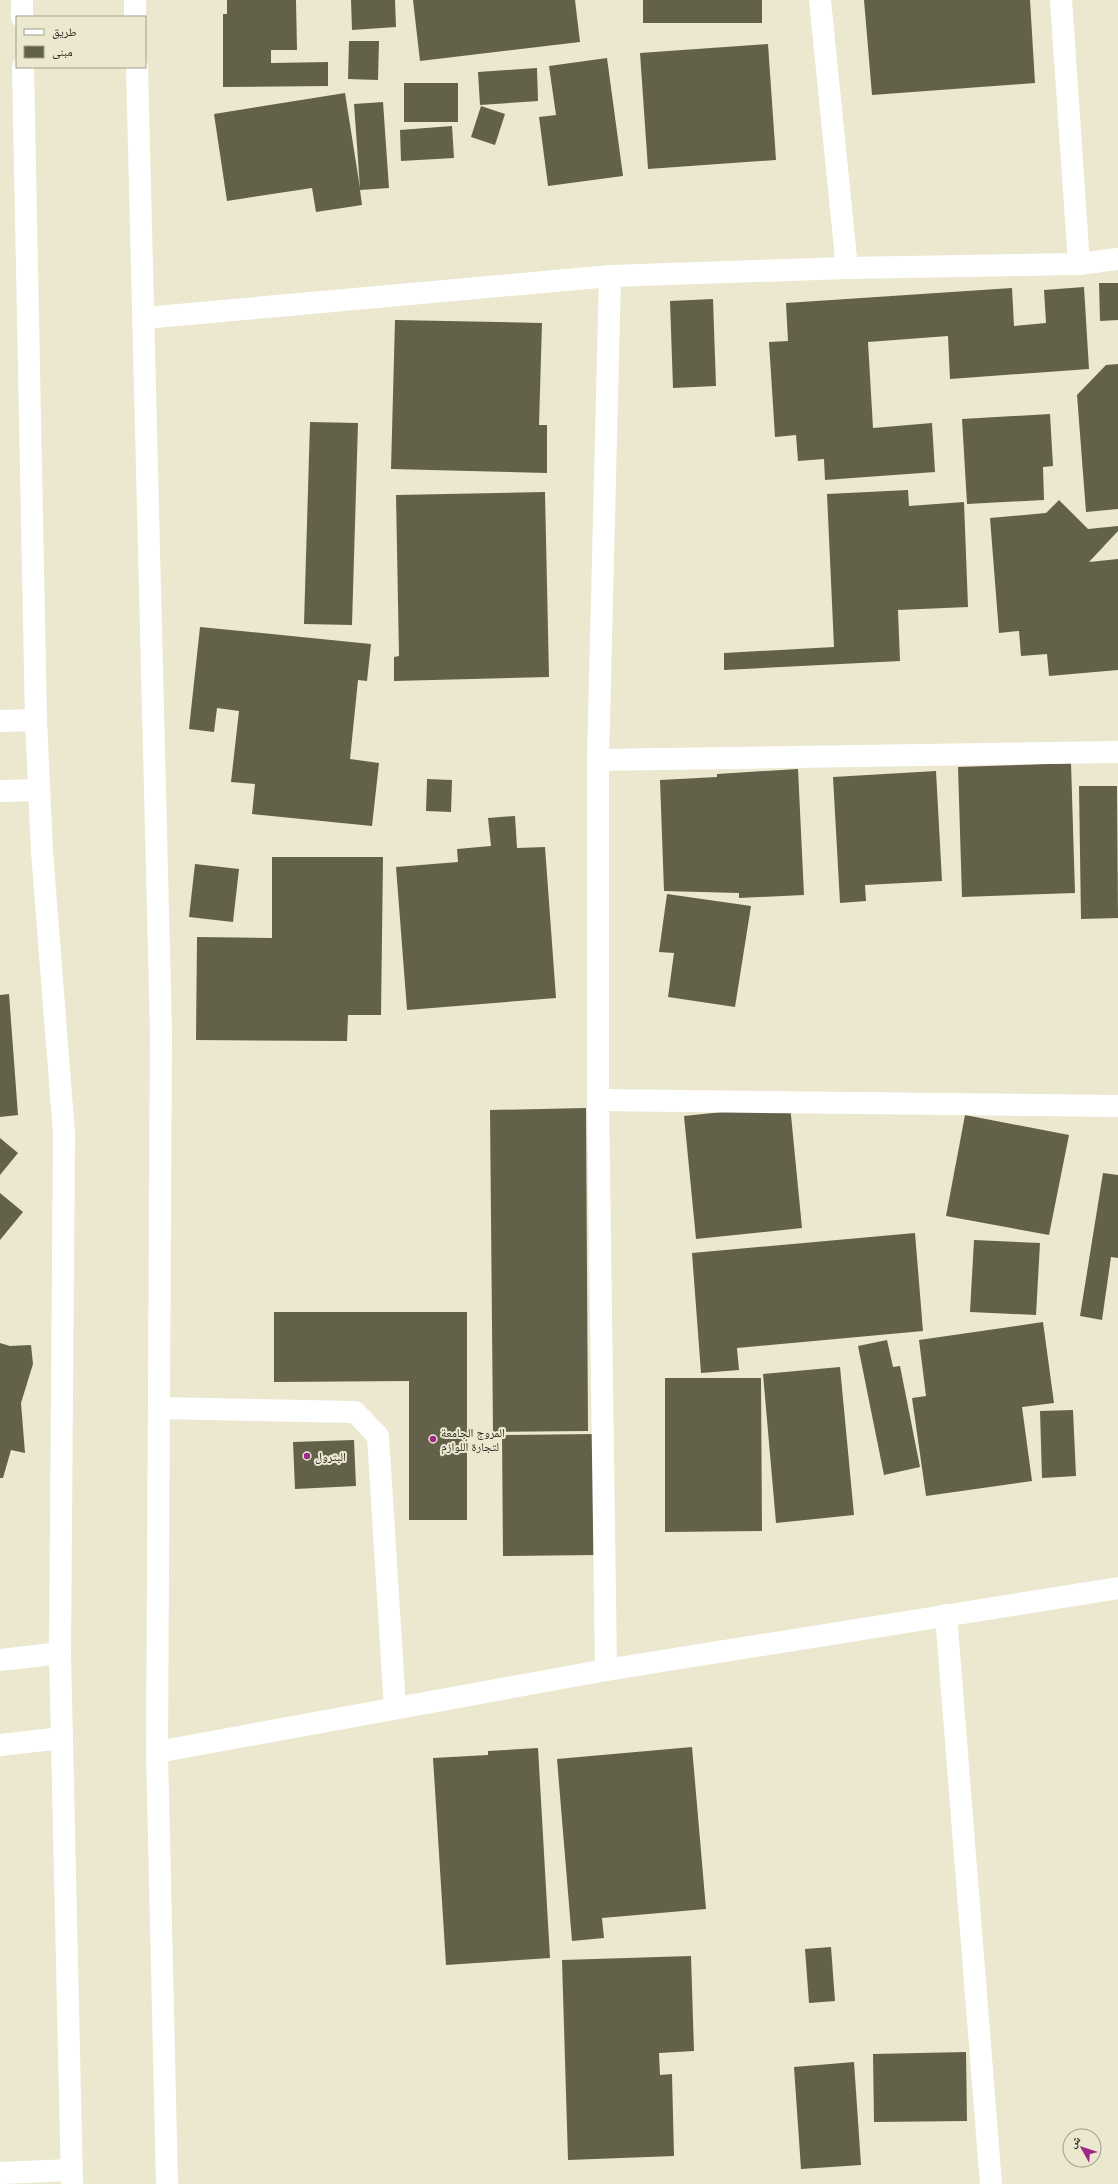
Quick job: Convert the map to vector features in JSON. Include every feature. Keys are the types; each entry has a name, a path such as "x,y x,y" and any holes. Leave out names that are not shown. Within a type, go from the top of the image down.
{"street":[{"path":"22,0 22,16"},
{"path":"135,0 135,16"},
{"path":"820,0 848,268"},
{"path":"1061,0 1079,264"},
{"path":"0,2173 72,2177 60,1653 64,1132 39,790 36,720 23,68"},
{"path":"137,68 145,318 161,1032 156,1752 167,2184"},
{"path":"145,318 610,276 848,268 1079,264 1118,259"},
{"path":"606,1670 598,1100 598,760 610,276"},
{"path":"0,721 36,720"},
{"path":"598,760 1118,752"},
{"path":"0,790 39,790"},
{"path":"598,1100 1118,1106"},
{"path":"159,1408 355,1412 378,1436 395,1708"},
{"path":"156,1752 606,1670 1118,1588"},
{"path":"946,1615 991,2184"},
{"path":"0,1660 60,1653"},
{"path":"0,1745 62,1738"}],"building":[{"path":"227,0 296,0 297,50 271,50 271,63 328,62 328,86 223,87 223,14 227,14"},
{"path":"351,0 395,0 396,27 352,30"},
{"path":"413,0 575,0 580,42 420,61"},
{"path":"643,0 762,0 762,23 643,23"},
{"path":"864,0 1030,0 1035,83 872,95"},
{"path":"349,41 379,41 378,80 348,79"},
{"path":"768,44 776,160 648,169 640,53"},
{"path":"607,58 623,176 548,186 539,117 556,115 549,66"},
{"path":"537,68 538,101 480,105 478,72"},
{"path":"404,83 458,83 458,122 404,122"},
{"path":"345,93 360,188 354,104 383,102 389,188 360,190 362,205 316,212 312,188 227,201 214,114"},
{"path":"481,106 505,114 495,145 471,137"},
{"path":"452,126 454,158 401,161 400,130"},
{"path":"1099,283 1118,283 1118,320 1100,321"},
{"path":"1084,287 1089,369 950,379 948,336 868,342 873,428 932,423 935,472 825,480 824,459 798,461 796,435 775,437 769,342 788,341 786,303 1012,288 1014,326 1046,323 1044,290"},
{"path":"713,299 716,386 673,388 670,301"},
{"path":"395,320 542,323 539,425 547,425 547,473 391,469"},
{"path":"1118,364 1118,509 1086,512 1077,395 1106,365"},
{"path":"1050,414 1053,466 1043,467 1044,500 967,504 962,419"},
{"path":"310,422 358,423 352,625 304,624"},
{"path":"908,490 909,506 964,502 968,607 898,610 900,661 724,670 724,653 834,647 827,494"},
{"path":"545,492 549,677 394,681 394,657 399,656 396,495"},
{"path":"1059,500 1088,529 1118,526 1118,531 1089,562 1118,559 1118,670 1049,676 1047,654 1021,656 1019,631 999,633 990,518 1046,513"},
{"path":"200,627 371,644 367,681 358,680 350,759 379,763 372,826 252,814 255,784 231,782 239,711 217,708 214,732 189,729"},
{"path":"1071,763 1075,893 962,897 958,767"},
{"path":"798,769 804,895 739,898 739,893 664,891 660,780 717,777 717,774"},
{"path":"936,771 942,881 865,885 866,901 840,903 833,777"},
{"path":"427,779 452,780 451,812 426,811"},
{"path":"1079,786 1117,786 1118,918 1081,919"},
{"path":"515,816 517,848 545,847 556,998 407,1010 396,867 458,862 457,849 491,846 488,818"},
{"path":"272,857 383,857 381,1015 348,1015 347,1041 196,1040 197,937 272,938"},
{"path":"195,864 239,869 233,922 189,917"},
{"path":"667,894 751,906 735,1007 668,997 674,953 659,952"},
{"path":"9,994 18,1115 0,1117 0,995"},
{"path":"790,1105 802,1228 696,1239 684,1116"},
{"path":"586,1108 588,1431 493,1432 490,1110"},
{"path":"965,1115 1069,1135 1049,1235 946,1216"},
{"path":"0,1138 18,1153 0,1175"},
{"path":"1103,1173 1118,1175 1118,1258 1111,1257 1102,1320 1080,1316"},
{"path":"0,1193 23,1212 0,1240"},
{"path":"915,1233 923,1331 737,1348 739,1370 701,1373 692,1253"},
{"path":"974,1240 1040,1243 1036,1315 970,1312"},
{"path":"274,1312 467,1312 467,1520 409,1520 409,1381 274,1382"},
{"path":"1043,1322 1054,1403 1022,1407 1032,1481 926,1496 912,1398 926,1396 919,1340"},
{"path":"887,1340 893,1367 900,1366 920,1467 884,1475 858,1346"},
{"path":"0,1343 10,1346 31,1345 33,1364 21,1403 25,1453 11,1450 3,1478 0,1478"},
{"path":"840,1367 854,1515 776,1523 763,1374"},
{"path":"665,1378 761,1378 762,1531 665,1532"},
{"path":"1073,1410 1076,1476 1042,1478 1040,1411"},
{"path":"595,1434 596,1555 503,1556 502,1435"},
{"path":"354,1440 356,1486 295,1489 293,1442"},
{"path":"692,1747 706,1909 602,1918 604,1938 572,1941 557,1759"},
{"path":"538,1748 550,1958 446,1965 433,1758 488,1755 488,1751"},
{"path":"831,1947 835,2001 809,2003 805,1949"},
{"path":"691,1956 694,2051 659,2053 660,2075 672,2074 674,2156 568,2160 562,1960"},
{"path":"966,2052 967,2121 874,2122 873,2054"},
{"path":"854,2062 861,2165 801,2169 794,2067"}],"place":[{"name":"المروج الجامعة لتجارة اللوازم","path":"433,1439"},
{"name":"البترول","path":"307,1456"}]}
